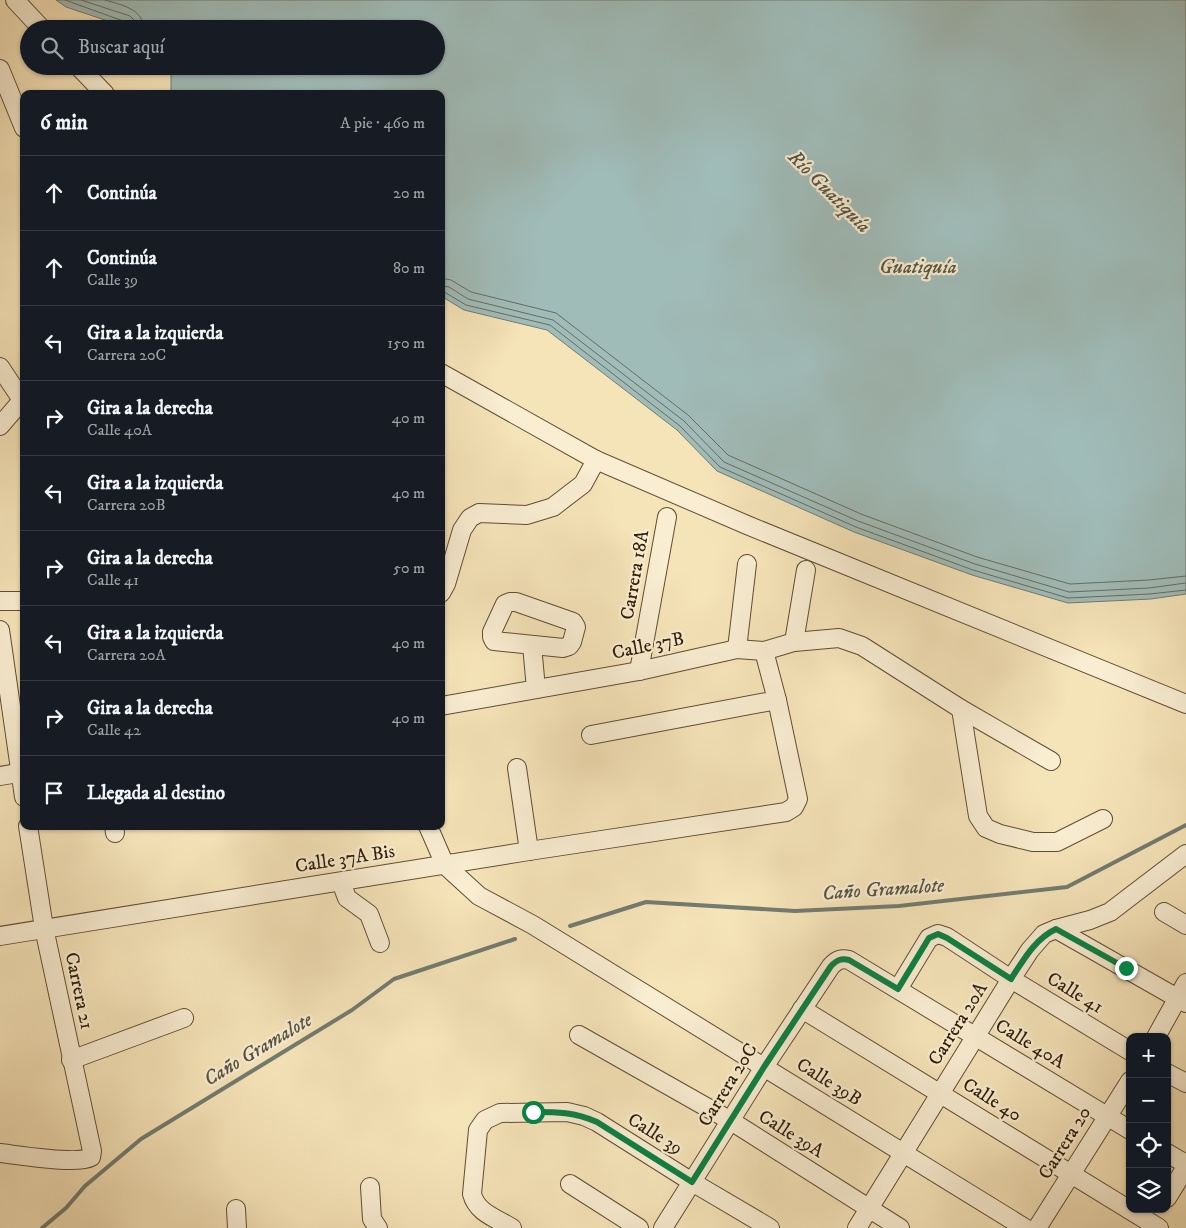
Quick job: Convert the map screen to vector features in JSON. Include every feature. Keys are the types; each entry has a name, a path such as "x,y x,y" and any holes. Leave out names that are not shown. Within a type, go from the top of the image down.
{"street":[{"path":"0,6 12,0"},
{"path":"16,0 34,20"},
{"path":"0,69 20,118"},
{"path":"87,75 101,90"},
{"path":"0,367 20,395"},
{"path":"445,374 596,460 1186,704"},
{"path":"0,426 20,403"},
{"path":"445,581 462,530 470,518 479,513 527,515 553,507 583,484 596,460"},
{"name":"Carrera 18A","path":"639,671 667,517"},
{"path":"737,649 747,564"},
{"path":"794,642 806,570"},
{"path":"0,600 20,601"},
{"path":"0,630 20,759"},
{"name":"Calle 37B","path":"445,705 639,671 737,649 764,651 794,642 839,638 862,646 960,709 1051,761"},
{"path":"532,645 536,689"},
{"path":"591,736 777,700 764,651"},
{"name":"Calle 37A Bis","path":"0,936 529,851 786,812 794,807 798,799 777,700"},
{"path":"960,709 978,816 986,828 1000,834 1033,842 1057,842 1103,819"},
{"path":"517,768 529,851"},
{"path":"0,776 20,772"},
{"name":"Carrera 21","path":"0,1153 86,1160 91,1157 92,1151 44,928 29,830"},
{"path":"430,830 445,865"},
{"name":"Carrera 20A","path":"857,1228 1011,979 1030,950 1044,934 1110,912 1183,859"},
{"name":"Calle 39B","path":"445,865 479,896 533,925 1025,1228"},
{"path":"341,882 347,898 370,914 380,943"},
{"path":"1164,912 1186,925"},
{"path":"1056,929 1183,994 1159,1033"},
{"name":"Calle 41","path":"898,989 929,938 938,934 1126,1049"},
{"name":"Calle 40A","path":"831,966 842,959 849,960 1126,1128"},
{"name":"Carrera 20C","path":"662,1228 802,1008 831,966"},
{"name":"Calle 40","path":"802,1008 1071,1174 1155,1222"},
{"path":"71,1060 184,1018"},
{"name":"Calle 39A","path":"580,1035 731,1121 900,1228"},
{"path":"1171,1075 1186,1083"},
{"name":"Carrera 20","path":"1037,1228 1126,1087"},
{"name":"Calle 39","path":"505,1224 484,1212 474,1203 472,1194 478,1130 485,1120 500,1113 567,1112 584,1116 597,1122 692,1182 770,1228"},
{"path":"1171,1156 1186,1166 1171,1191"},
{"path":"570,1184 639,1228"},
{"path":"370,1186 372,1219 378,1228"},
{"path":"236,1209 236,1228"}],"water":[{"name":"Guatiquía","path":"56,0 1186,0 1186,594 1151,599 1068,603 972,575 854,532 717,471 677,430 547,330 464,310 445,298 445,90 171,90 171,75 445,75 445,20 105,20 66,7"}],"waterway":[{"name":"Caño Gramalote","path":"570,926 646,902 795,911 899,906 1067,887 1186,825"},
{"name":"Caño Gramalote","path":"42,1228 66,1208 85,1186 141,1139 352,1010 394,979 515,939"}],"route":[{"path":"533,1112 567,1112 584,1116 597,1122 692,1182 802,1008 831,966 837,961 842,959 849,960 898,989 929,938 938,934 1011,979 1030,950 1044,934 1056,929 1126,968"}],"water label":[{"name":"Río Guatiquía","path":"829,192"}]}
